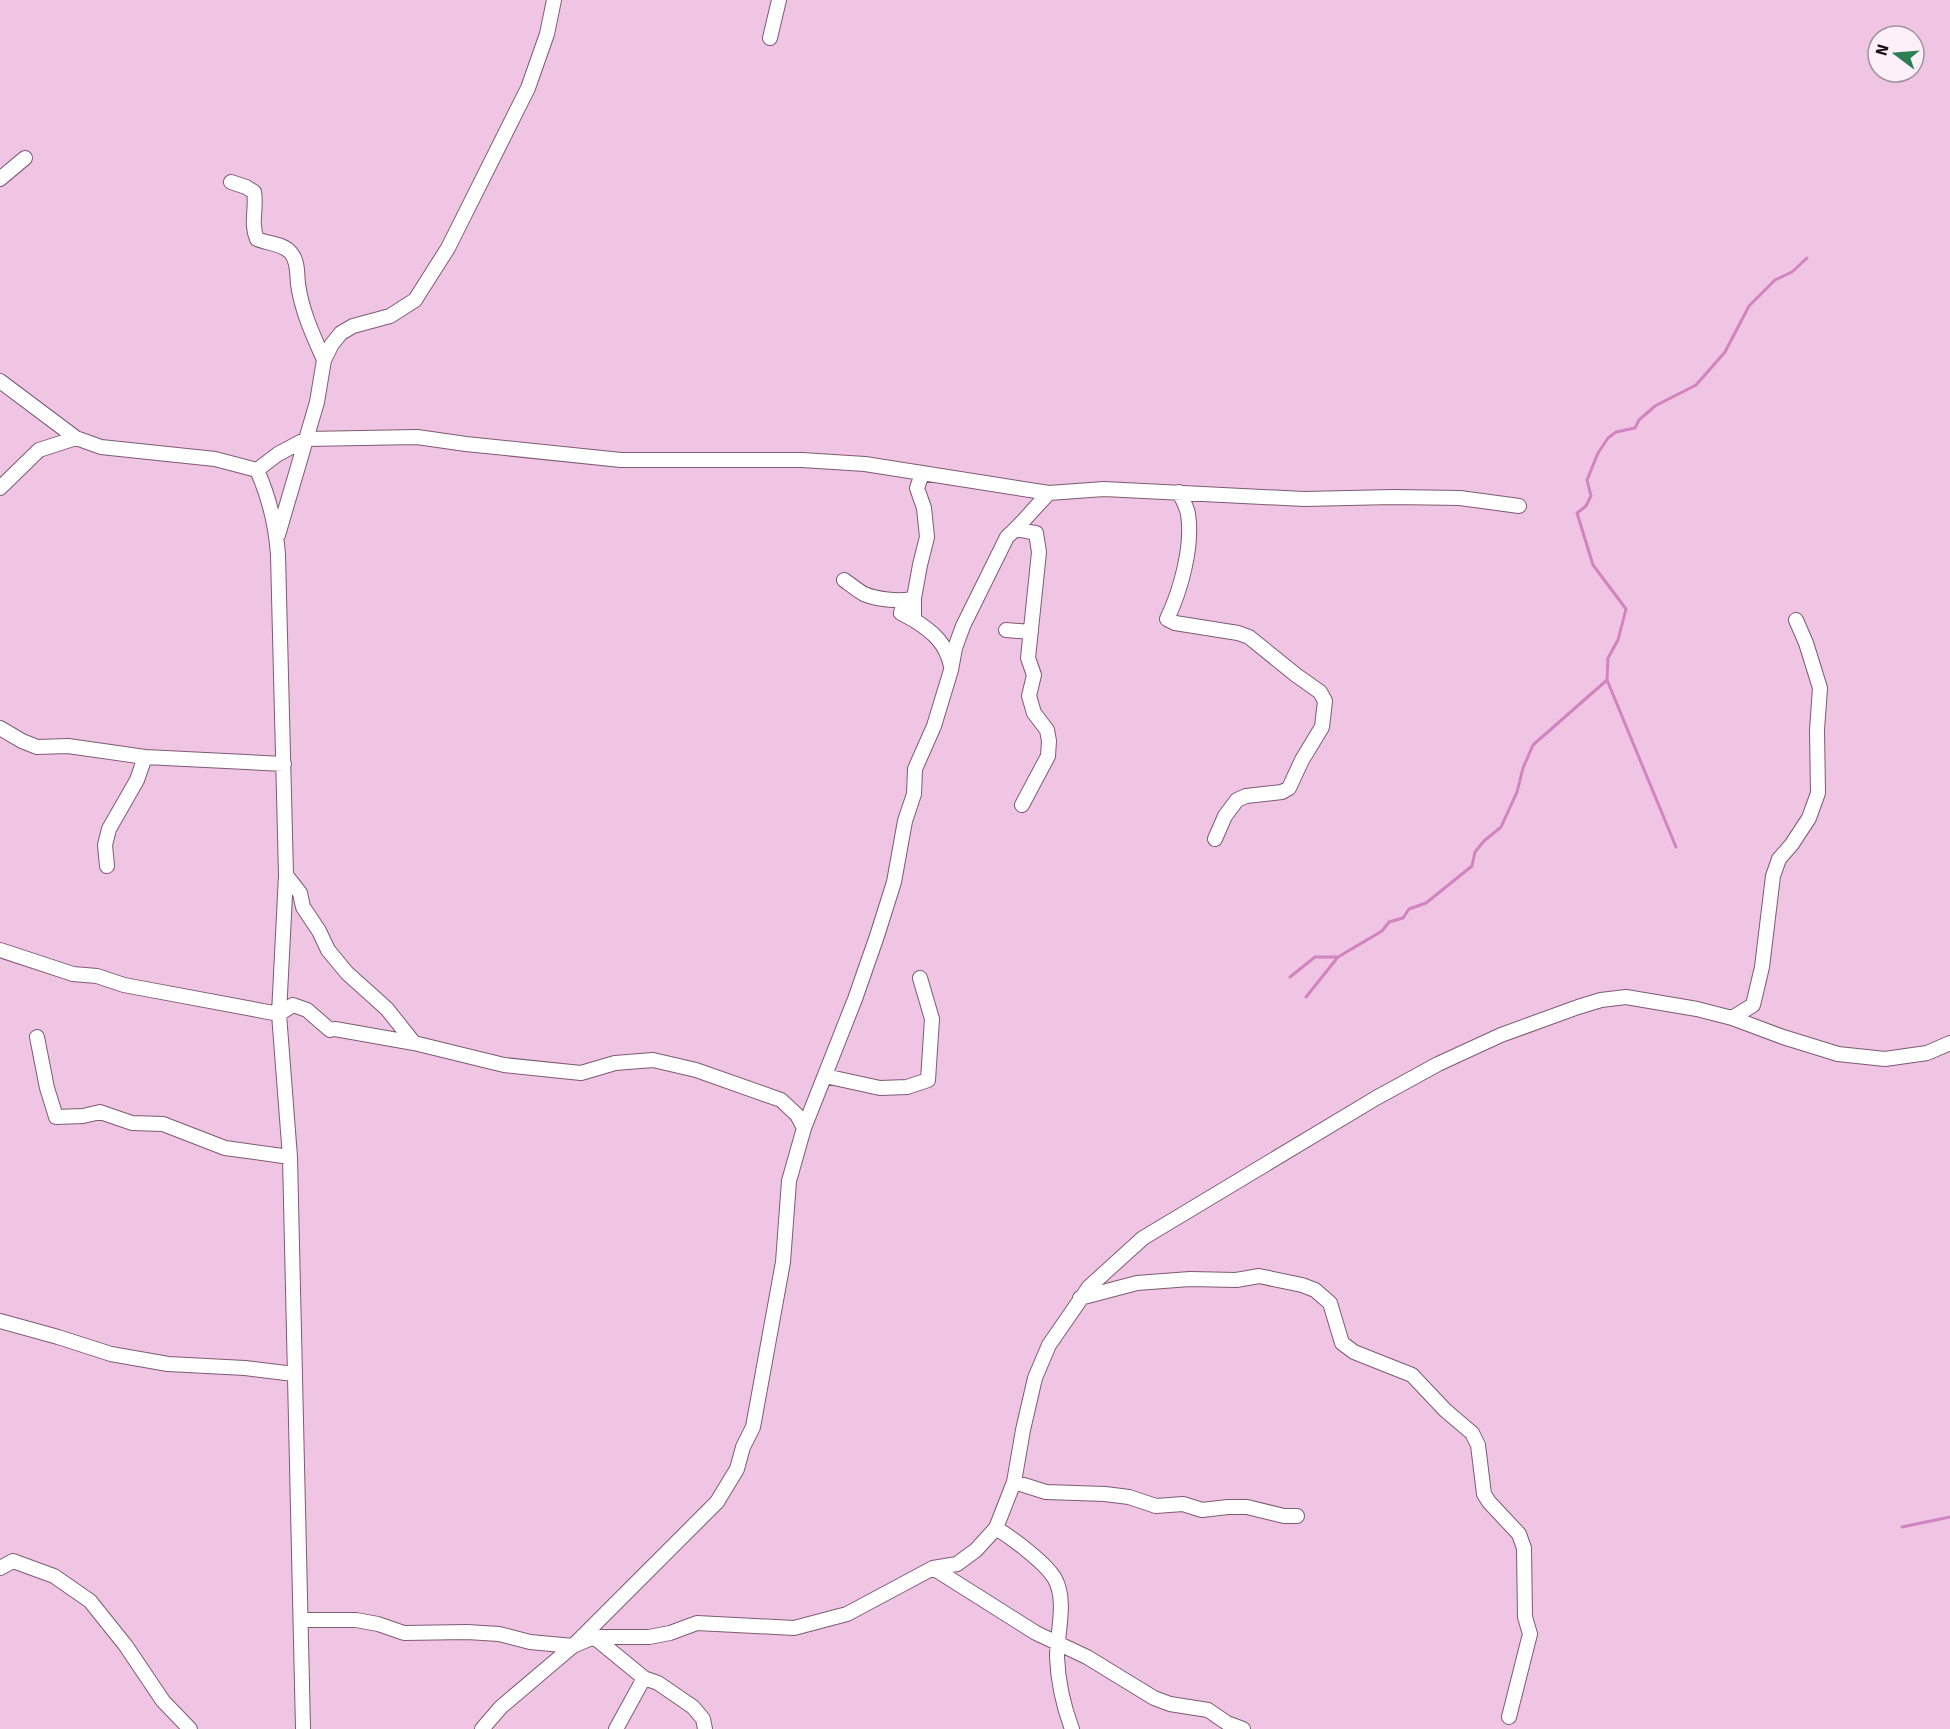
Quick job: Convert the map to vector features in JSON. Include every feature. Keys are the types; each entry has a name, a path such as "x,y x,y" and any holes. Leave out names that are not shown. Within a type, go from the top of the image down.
{"street":[{"path":"277,537 316,402 324,360 332,344 340,333 353,326 390,316 415,300 448,248 528,88 547,34 554,0"},
{"path":"770,38 778,0"},
{"path":"0,179 25,158"},
{"path":"231,182 254,192 253,222 257,239 266,244 286,248 293,255 309,329 324,360"},
{"path":"0,381 76,438 101,447 215,459 257,470"},
{"path":"257,470 278,454 306,439 417,437 525,451 621,460 802,460 865,464 955,480 1010,485 1049,493 1104,489 1304,499 1460,498 1519,506"},
{"path":"0,488 39,450 76,438"},
{"path":"257,470 268,495 277,537 286,875 279,1014 290,1157 303,1729"},
{"path":"916,473 917,488 924,508 927,537 909,599 901,613 928,629 943,644 948,653 951,670"},
{"path":"1179,492 1188,513 1187,541 1179,590 1167,619 1175,623 1238,633 1249,637 1320,692 1325,701 1322,727 1302,760 1289,788 1282,792 1246,796 1237,800 1225,816 1215,839"},
{"path":"482,1729 501,1707 573,1646 717,1502 737,1469 743,1447 753,1427 783,1262 789,1181 804,1128 878,936 894,882 905,821 914,794 915,769 934,726 963,626 1006,537 1049,493"},
{"path":"1022,805 1048,756 1049,741 1047,730 1034,713 1029,696 1034,675 1028,658 1039,552 1032,510"},
{"path":"1016,529 1036,533"},
{"path":"844,580 864,594 909,599"},
{"path":"1732,1018 1753,1005 1762,967 1773,876 1779,859 1809,818 1818,793 1817,730 1820,688 1796,620"},
{"path":"1006,630 1031,632"},
{"path":"0,728 37,747 68,746 145,757 284,764"},
{"path":"107,866 105,845 109,829 137,780 145,757"},
{"path":"286,875 300,893 303,907 328,950 346,973 387,1010 414,1043"},
{"path":"0,950 73,974 97,976 124,985 279,1014 293,1005 307,1010 330,1030 414,1043 498,1064 581,1073 615,1063 654,1060 696,1070 781,1100 797,1115 804,1128"},
{"path":"825,1076 880,1088 907,1087 928,1080 932,1019 920,978"},
{"path":"302,1620 356,1620 378,1624 404,1634 467,1632 500,1634 530,1642 573,1646 594,1638 649,1637 670,1633 697,1623 794,1628 847,1614 933,1568 957,1564 976,1550 996,1528 1014,1482 1035,1378 1049,1345 1089,1287 1143,1238 1376,1098 1438,1064 1501,1035 1601,1000 1626,998 1697,1009 1732,1018 1838,1054 1885,1059 1927,1053 1950,1043"},
{"path":"37,1036 47,1088 56,1117 83,1116 100,1112 132,1123 163,1124 225,1148 290,1157"},
{"path":"1080,1298 1137,1284 1190,1279 1236,1280 1259,1276 1284,1280 1315,1290 1330,1303 1342,1343 1354,1352 1412,1375 1445,1410 1472,1433 1478,1445 1484,1494 1519,1534 1524,1548 1525,1617 1530,1635 1509,1717"},
{"path":"0,1321 111,1354 168,1365 245,1368 294,1374"},
{"path":"1014,1482 1047,1492 1129,1497 1156,1506 1183,1504 1202,1510 1247,1507 1284,1516 1298,1516"},
{"path":"996,1528 1015,1540 1054,1577 1061,1598 1058,1642 1061,1693 1072,1729"},
{"path":"4,1562 54,1576 90,1601 126,1646 163,1701 190,1729"},
{"path":"933,1568 1036,1633 1087,1657 1154,1698 1170,1704 1208,1710 1227,1723 1243,1729"},
{"path":"594,1638 644,1678 658,1683 693,1707 703,1719 705,1729"},
{"path":"616,1729 644,1678"}],"waterway":[{"path":"1676,847 1607,680 1608,658 1618,640 1626,609 1593,565 1577,513 1586,506 1591,496 1587,480 1598,453 1608,438 1616,432 1635,428 1639,420 1655,406 1696,385 1725,352 1749,306 1775,280 1792,272 1807,258"},
{"path":"1306,997 1338,957 1382,931 1389,922 1403,918 1409,909 1426,903 1472,866 1475,852 1501,827 1517,792 1523,768 1533,745 1607,680"},
{"path":"1290,977 1315,957 1338,957"},
{"path":"1902,1527 1950,1517"}]}
